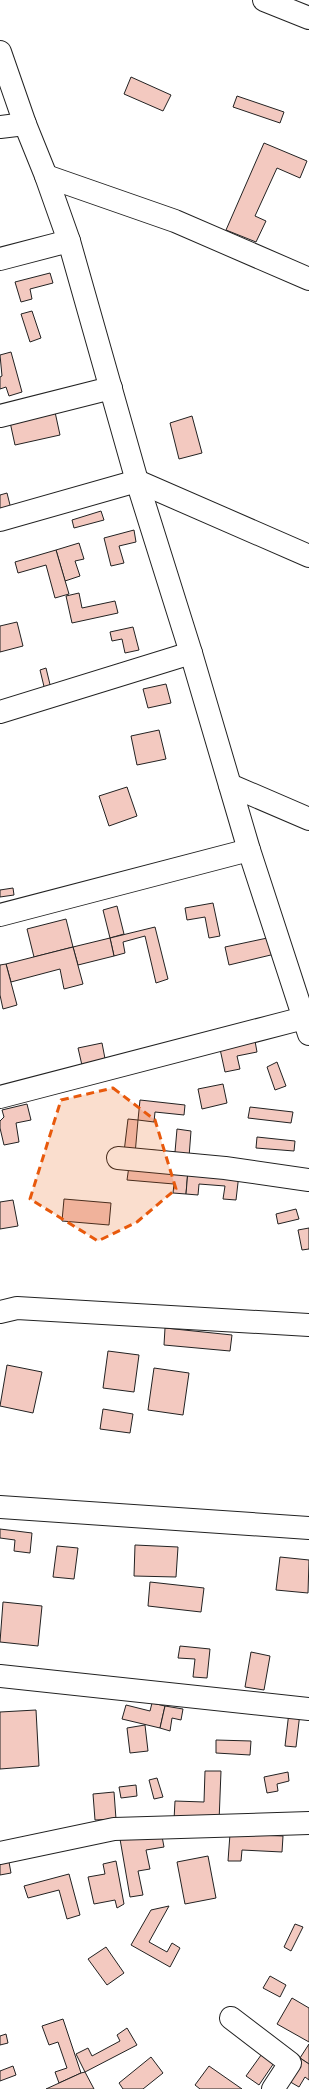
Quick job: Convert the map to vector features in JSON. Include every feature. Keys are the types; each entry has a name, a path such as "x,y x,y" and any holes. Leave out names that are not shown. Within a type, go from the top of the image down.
{"street":[{"path":"264,0 309,18"},
{"path":"0,52 25,124 46,176 69,241 137,481 191,653 249,850 306,1026 0,1097"},
{"path":"0,127 25,124"},
{"path":"46,176 175,221 309,279"},
{"path":"0,259 69,241"},
{"path":"0,416 111,388"},
{"path":"0,520 137,481 309,556"},
{"path":"0,712 191,653"},
{"path":"230,785 309,819"},
{"path":"0,915 249,850"},
{"path":"118,1158 225,1168 309,1180"},
{"path":"0,1312 17,1308 309,1324"},
{"path":"0,1507 309,1528"},
{"path":"0,1676 309,1709"},
{"path":"0,1853 114,1829 309,1824"},
{"path":"231,2018 290,2063 273,2089"}],"highlighted area":[{"path":"113,1088 155,1120 176,1189 137,1222 98,1241 30,1199 61,1100"}],"building":[{"path":"131,77 171,95 163,111 124,94"},
{"path":"237,96 284,112 280,123 233,107"},
{"path":"264,143 307,161 300,178 277,168 255,216 266,221 256,242 226,230"},
{"path":"50,273 53,283 30,289 32,299 21,302 15,282"},
{"path":"32,311 41,338 30,342 21,314"},
{"path":"11,352 22,392 9,396 6,387 0,389 0,377 2,376 0,355"},
{"path":"55,412 60,435 15,445 10,422"},
{"path":"192,416 202,453 179,459 170,423"},
{"path":"7,493 11,509 0,512 0,495"},
{"path":"101,511 104,520 74,528 72,520"},
{"path":"134,530 136,542 119,546 124,563 111,566 104,538"},
{"path":"79,543 84,559 75,561 80,576 65,581 56,550"},
{"path":"56,550 69,594 55,598 46,565 18,573 15,562"},
{"path":"79,593 82,608 115,601 118,613 72,623 66,596"},
{"path":"17,622 23,646 0,652 0,626"},
{"path":"133,627 139,650 125,653 122,639 112,641 110,632"},
{"path":"46,668 54,701 48,703 40,670"},
{"path":"166,684 171,703 148,708 143,689"},
{"path":"159,730 166,759 137,765 131,736"},
{"path":"127,787 137,816 109,826 99,796"},
{"path":"13,888 14,895 0,897 0,890"},
{"path":"213,903 220,936 209,938 205,917 187,920 185,908"},
{"path":"117,906 124,934 110,938 103,910"},
{"path":"66,919 73,947 34,957 27,929"},
{"path":"155,927 168,979 156,983 145,936 123,942 125,953 114,956 110,938"},
{"path":"272,937 275,954 229,965 225,947"},
{"path":"110,938 114,956 78,965 73,947"},
{"path":"73,947 83,984 64,989 60,969 11,982 6,964"},
{"path":"6,964 17,1005 3,1009 0,995 0,965"},
{"path":"255,1041 257,1052 237,1056 240,1069 225,1072 220,1049"},
{"path":"102,1043 107,1069 84,1074 78,1048"},
{"path":"277,1062 286,1086 275,1090 267,1067"},
{"path":"223,1084 227,1103 202,1109 198,1089"},
{"path":"140,1100 185,1105 184,1115 155,1112 154,1122 138,1120"},
{"path":"27,1104 31,1120 16,1123 19,1142 4,1145 0,1128 0,1121 4,1117 2,1110"},
{"path":"250,1107 293,1112 291,1123 248,1118"},
{"path":"128,1119 138,1120 134,1166 124,1152"},
{"path":"177,1129 191,1131 188,1170 150,1167 151,1150 175,1152"},
{"path":"257,1137 295,1141 294,1151 256,1148"},
{"path":"129,1166 188,1170 186,1194 173,1193 174,1184 127,1180"},
{"path":"188,1170 239,1174 236,1200 223,1199 225,1186 199,1184 198,1195 186,1194"},
{"path":"64,1199 111,1203 109,1225 62,1221"},
{"path":"13,1200 18,1226 0,1229 0,1202"},
{"path":"296,1209 299,1219 278,1224 276,1214"},
{"path":"309,1228 309,1249 302,1250 298,1230"},
{"path":"165,1328 232,1335 230,1351 164,1345"},
{"path":"108,1351 139,1355 134,1392 103,1388"},
{"path":"7,1365 42,1372 33,1413 0,1406"},
{"path":"154,1368 189,1373 183,1415 148,1410"},
{"path":"103,1409 133,1414 130,1433 100,1429"},
{"path":"0,1529 32,1533 30,1553 14,1551 15,1540 0,1538"},
{"path":"135,1545 178,1547 176,1577 134,1576"},
{"path":"57,1546 78,1548 74,1579 53,1577"},
{"path":"280,1557 309,1560 308,1593 276,1590"},
{"path":"150,1582 204,1588 201,1612 148,1606"},
{"path":"3,1602 42,1606 38,1646 0,1642"},
{"path":"180,1646 210,1649 207,1678 193,1677 195,1659 178,1658"},
{"path":"251,1652 270,1656 264,1690 245,1687"},
{"path":"152,1703 165,1706 160,1728 122,1719 126,1705 150,1711"},
{"path":"165,1706 183,1709 181,1720 172,1718 170,1731 160,1728"},
{"path":"36,1710 39,1766 0,1769 0,1712"},
{"path":"289,1712 300,1713 296,1747 285,1746"},
{"path":"145,1725 148,1751 130,1753 127,1728"},
{"path":"216,1740 251,1741 250,1755 216,1753"},
{"path":"205,1771 221,1771 219,1822 174,1820 175,1801 204,1802"},
{"path":"288,1772 289,1781 277,1784 278,1791 267,1793 264,1777"},
{"path":"157,1778 163,1797 154,1799 149,1780"},
{"path":"136,1785 137,1796 121,1798 119,1787"},
{"path":"114,1792 116,1819 95,1820 93,1794"},
{"path":"161,1831 164,1847 146,1850 150,1869 138,1871 143,1895 130,1897 120,1839"},
{"path":"230,1834 283,1836 282,1852 242,1850 241,1861 228,1861"},
{"path":"208,1856 216,1898 185,1904 177,1862"},
{"path":"116,1861 124,1904 117,1908 115,1900 94,1904 88,1877 105,1874 103,1864"},
{"path":"9,1862 11,1873 0,1875 0,1863"},
{"path":"69,1874 80,1915 67,1919 59,1890 28,1898 24,1886"},
{"path":"169,1906 149,1942 167,1952 172,1943 180,1948 170,1967 131,1945 151,1910"},
{"path":"295,1924 303,1927 291,1951 284,1947"},
{"path":"106,1947 124,1973 107,1985 88,1959"},
{"path":"270,1976 286,1985 280,1997 263,1988"},
{"path":"292,1998 309,2008 309,2042 277,2024"},
{"path":"63,2019 81,2073 59,2083 55,2072 67,2068 58,2042 49,2045 42,2026"},
{"path":"127,2028 137,2045 85,2072 76,2054 88,2048 92,2056 120,2041 117,2035"},
{"path":"6,2034 8,2043 0,2045 0,2036"},
{"path":"309,2044 309,2064 300,2058"},
{"path":"264,2051 276,2060 259,2085 246,2076"},
{"path":"151,2057 163,2073 143,2089 123,2089 119,2083"},
{"path":"300,2058 309,2064 309,2080 305,2077 299,2087 287,2080"},
{"path":"13,2066 16,2075 0,2081 0,2071"},
{"path":"209,2066 242,2089 200,2089 195,2085"},
{"path":"85,2072 94,2089 46,2089 81,2073"}]}
